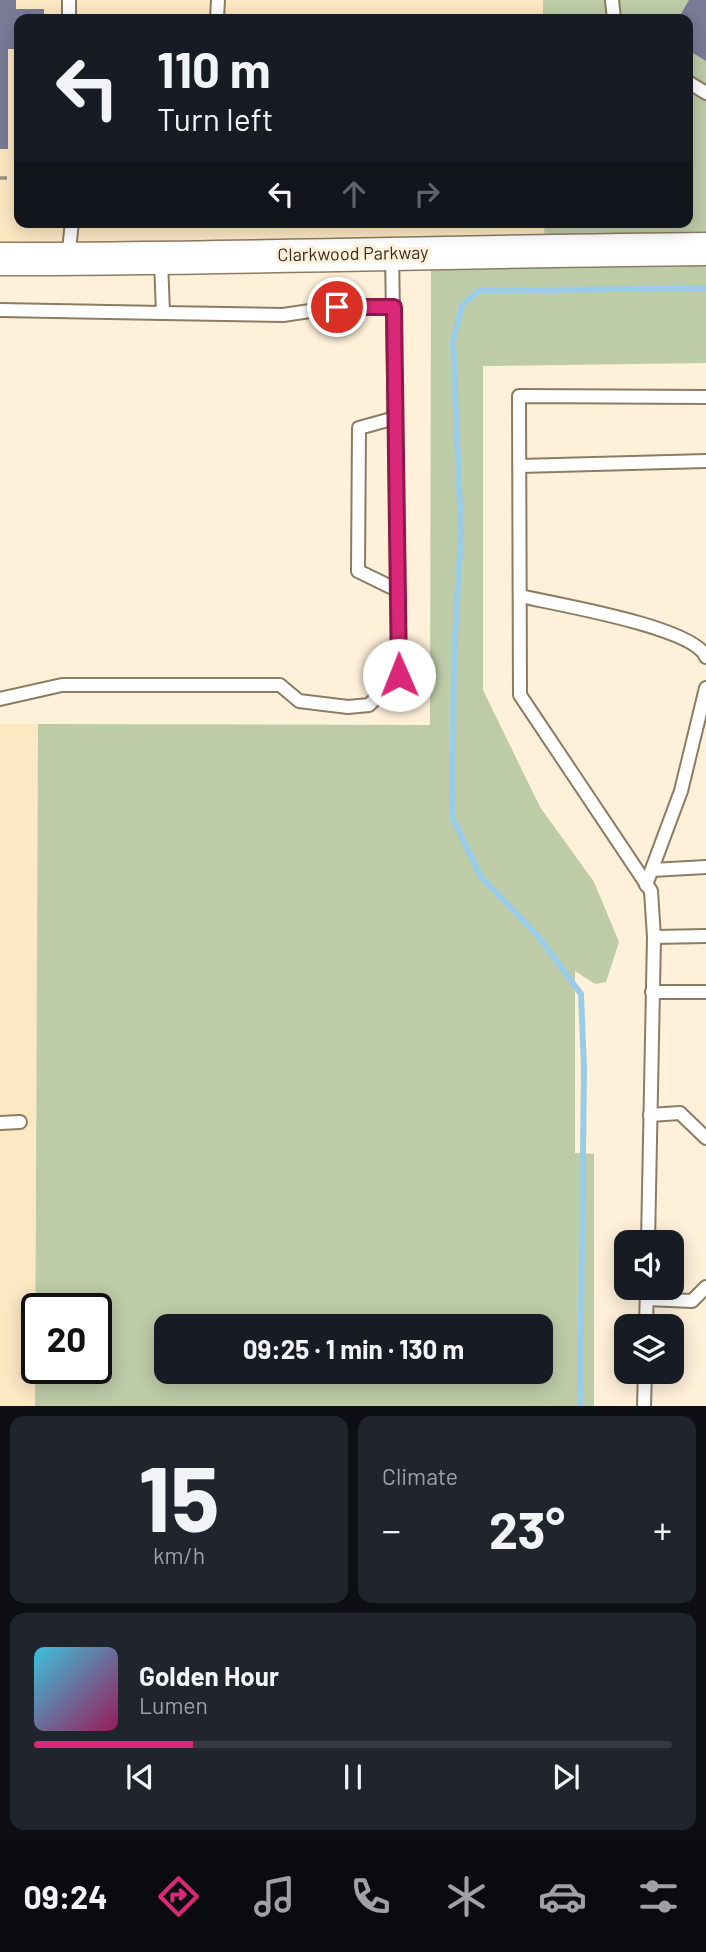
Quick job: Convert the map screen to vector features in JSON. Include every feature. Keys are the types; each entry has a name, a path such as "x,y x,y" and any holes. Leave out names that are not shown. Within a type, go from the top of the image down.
{"street":[{"name":"Clarkwood Parkway","path":"0,258 161,260 391,252 706,249"}],"lane":[{"path":"68,259 71,228"},
{"path":"0,699 62,685 279,685 299,701 348,707 369,705 399,675 391,252"},
{"path":"161,260 163,313"},
{"path":"0,310 283,316 337,307 394,307"},
{"path":"648,1230 654,937 651,891 520,695 519,396 706,397"},
{"path":"395,418 359,428 358,571 397,590"},
{"path":"520,466 706,461"},
{"path":"520,596 665,630 688,639 703,650 706,657"},
{"path":"646,885 681,791 706,688"},
{"path":"652,870 706,867"},
{"path":"654,937 706,936"},
{"path":"653,992 706,992"},
{"path":"650,1115 680,1113 706,1138"},
{"path":"0,1123 20,1122"},
{"path":"684,1300 692,1301 706,1287"},
{"path":"644,1406 645,1384"}],"path":[{"path":"0,178 10,178"}],"shaded area":[{"path":"0,0 543,0 543,14 14,14 14,228 544,228 545,251 0,259"},
{"path":"0,724 38,724 35,1293 21,1293 21,1384 35,1384 35,1406 0,1406"}],"green space":[{"path":"543,0 706,0 706,249 545,251 544,228 693,228 693,14 543,14"},
{"path":"431,258 706,265 706,363 483,366 483,690 540,807 594,882 619,942 606,982 595,984 575,971 575,1153 594,1154 594,1406 35,1406 35,1384 112,1384 112,1293 35,1293 38,724 430,725"}],"building":[{"path":"0,0 16,0 16,9 44,9 44,14 14,14 14,49 8,49 8,149 0,149"},
{"path":"689,0 706,0 706,61 693,53 693,14 681,14"}],"waterway":[{"path":"580,1406 584,1069 581,994 538,936 481,877 452,817 454,655 461,533 453,342 462,305 479,291 706,288"}],"route":[{"path":"337,307 394,307 399,675"}]}
